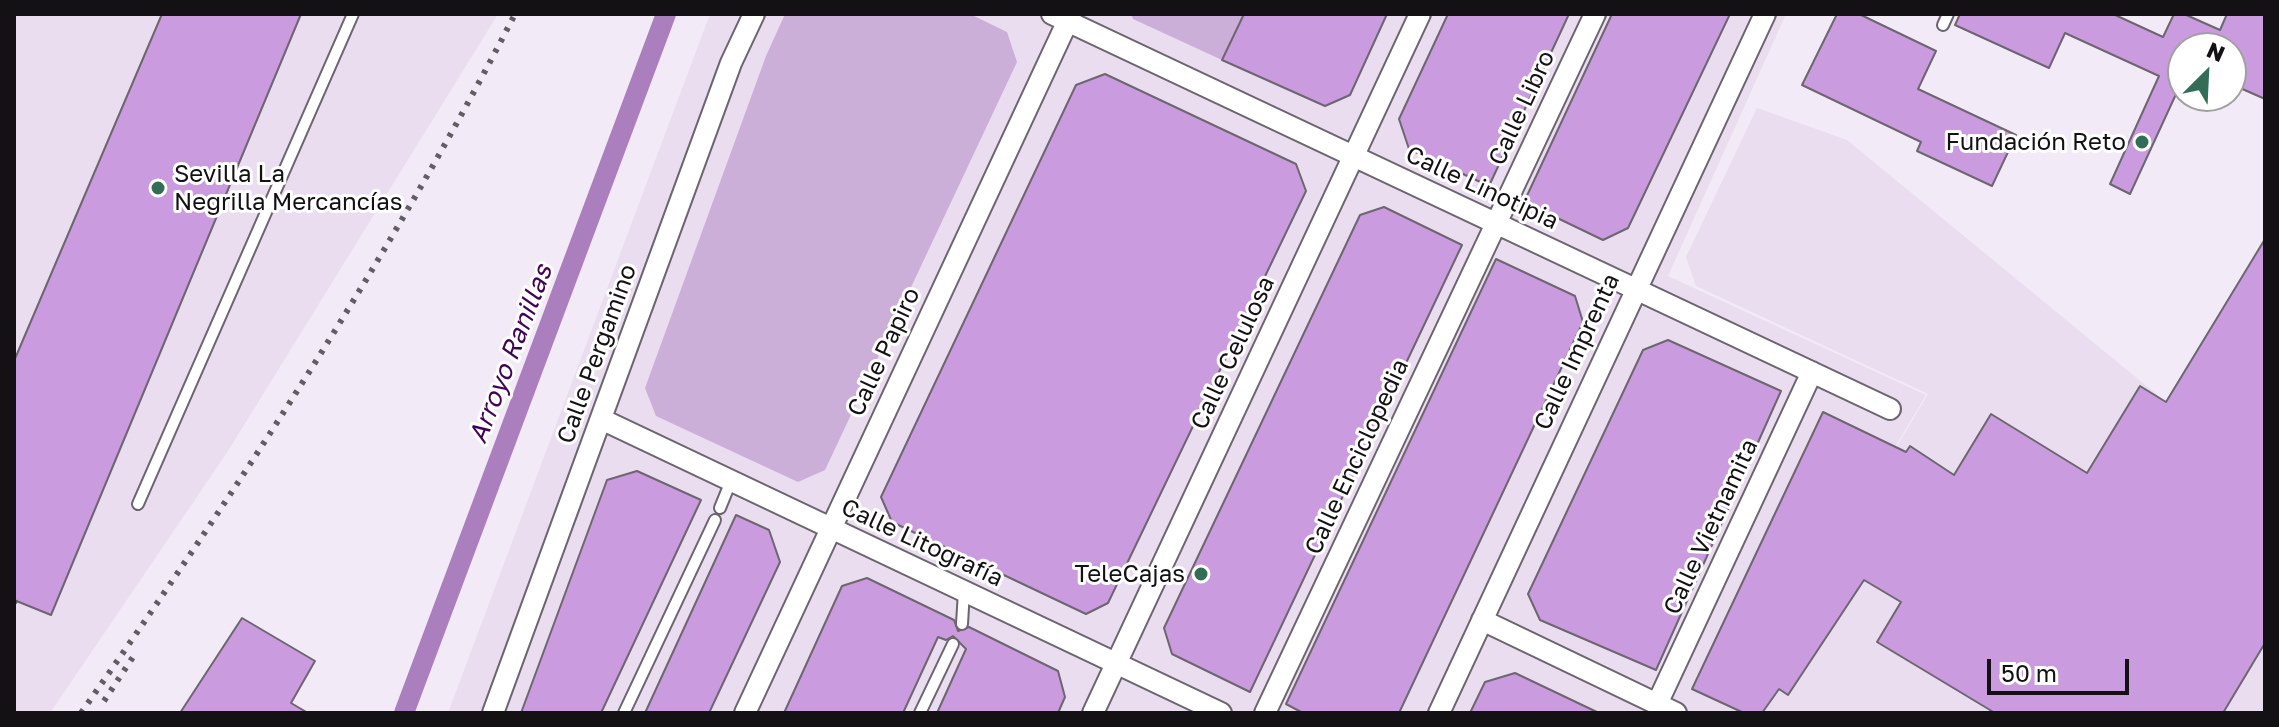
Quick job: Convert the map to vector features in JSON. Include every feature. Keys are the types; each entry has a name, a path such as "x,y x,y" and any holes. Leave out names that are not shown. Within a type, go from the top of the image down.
{"street":[{"name":"Calle Pergamino","path":"493,713 731,63 754,14"},
{"name":"Calle Celulosa","path":"1093,713 1420,14"},
{"name":"Calle Libro","path":"1496,223 1595,14"},
{"name":"Calle Imprenta","path":"1439,713 1765,14"},
{"name":"Calle Linotipia","path":"1064,16 1890,409"},
{"name":"Calle Papiro","path":"745,713 1064,16"},
{"name":"Calle Enciclopedia","path":"1265,713 1496,223"},
{"name":"Calle Vietnamita","path":"1667,708 1812,372"},
{"name":"Calle Litografía","path":"601,419 1221,713"},
{"path":"1482,620 1667,708"}],"lane":[{"path":"138,504 353,14"},
{"path":"1943,25 1948,14"},
{"path":"720,508 731,481"},
{"path":"624,713 715,520"},
{"path":"962,624 964,591"},
{"path":"920,713 953,644"}],"shaded area":[{"path":"14,14 498,14 228,451 50,713 14,713"},
{"path":"710,14 1786,14 1668,276 1926,395 1751,689 1769,701 1765,711 1771,700 1753,689 1928,394 1696,286 1686,257 1757,108 1847,140 2166,402 2265,239 2265,713 448,713"},
{"path":"785,14 970,14 1007,32 1017,62 825,470 798,482 656,416 645,388 766,56"},
{"path":"1131,14 1244,14 1222,60 1133,19"}],"building":[{"name":"Sevilla La Negrilla Mercancías","path":"162,14 301,14 51,615 14,600 14,361"},
{"path":"1244,14 1387,14 1350,95 1325,106 1222,60"},
{"path":"1448,14 1569,14 1489,186 1409,149 1399,119"},
{"path":"1612,14 1730,14 1628,228 1603,240 1524,202"},
{"path":"1837,14 1859,14 1936,51 1918,89 2016,135 1992,186 1917,151 1921,142 1802,85"},
{"name":"Fundación Reto","path":"1960,14 2113,14 2163,37 2174,14 2184,14 2220,30 2227,14 2265,14 2265,99 2247,91 2247,32 2167,32 2168,112 2130,194 2110,184 2159,76 2065,33 2049,68 1955,25"},
{"path":"1105,74 1296,164 1306,191 1108,603 1086,614 892,522 881,497 1076,85"},
{"path":"1384,207 1462,245 1250,692 1172,654 1164,628 1360,215"},
{"path":"2265,239 2265,643 2223,713 1995,713 1877,642 1901,602 1864,580 1788,695 1779,689 1762,713 1744,713 1692,689 1823,412 1906,452 1910,446 1954,475 1991,414 2087,473 2140,386 2166,402"},
{"path":"1496,259 1575,296 1583,322 1399,713 1303,713 1286,704"},
{"path":"1668,340 1781,391 1656,670 1540,620 1528,594 1643,350"},
{"path":"637,471 701,500 601,713 521,713 607,480"},
{"path":"736,515 769,530 780,562 709,713 645,713"},
{"path":"867,578 954,620 958,631 969,627 1058,671 1065,697 1058,713 937,713 966,649 953,636 946,640 938,637 903,713 784,713 842,586"},
{"path":"242,618 315,661 291,703 308,713 180,713"},
{"path":"1515,673 1599,713 1470,713 1485,682"}],"waterway":[{"name":"Arroyo Ranillas","path":"404,713 666,14"}],"railway":[{"path":"81,713 310,371 417,194 515,14"},
{"path":"104,701 135,654"}],"place":[{"name":"Fundación Reto","path":"2142,142"},
{"name":"Sevilla La Negrilla Mercancías","path":"158,188"},
{"name":"TeleCajas","path":"1201,574"}]}
